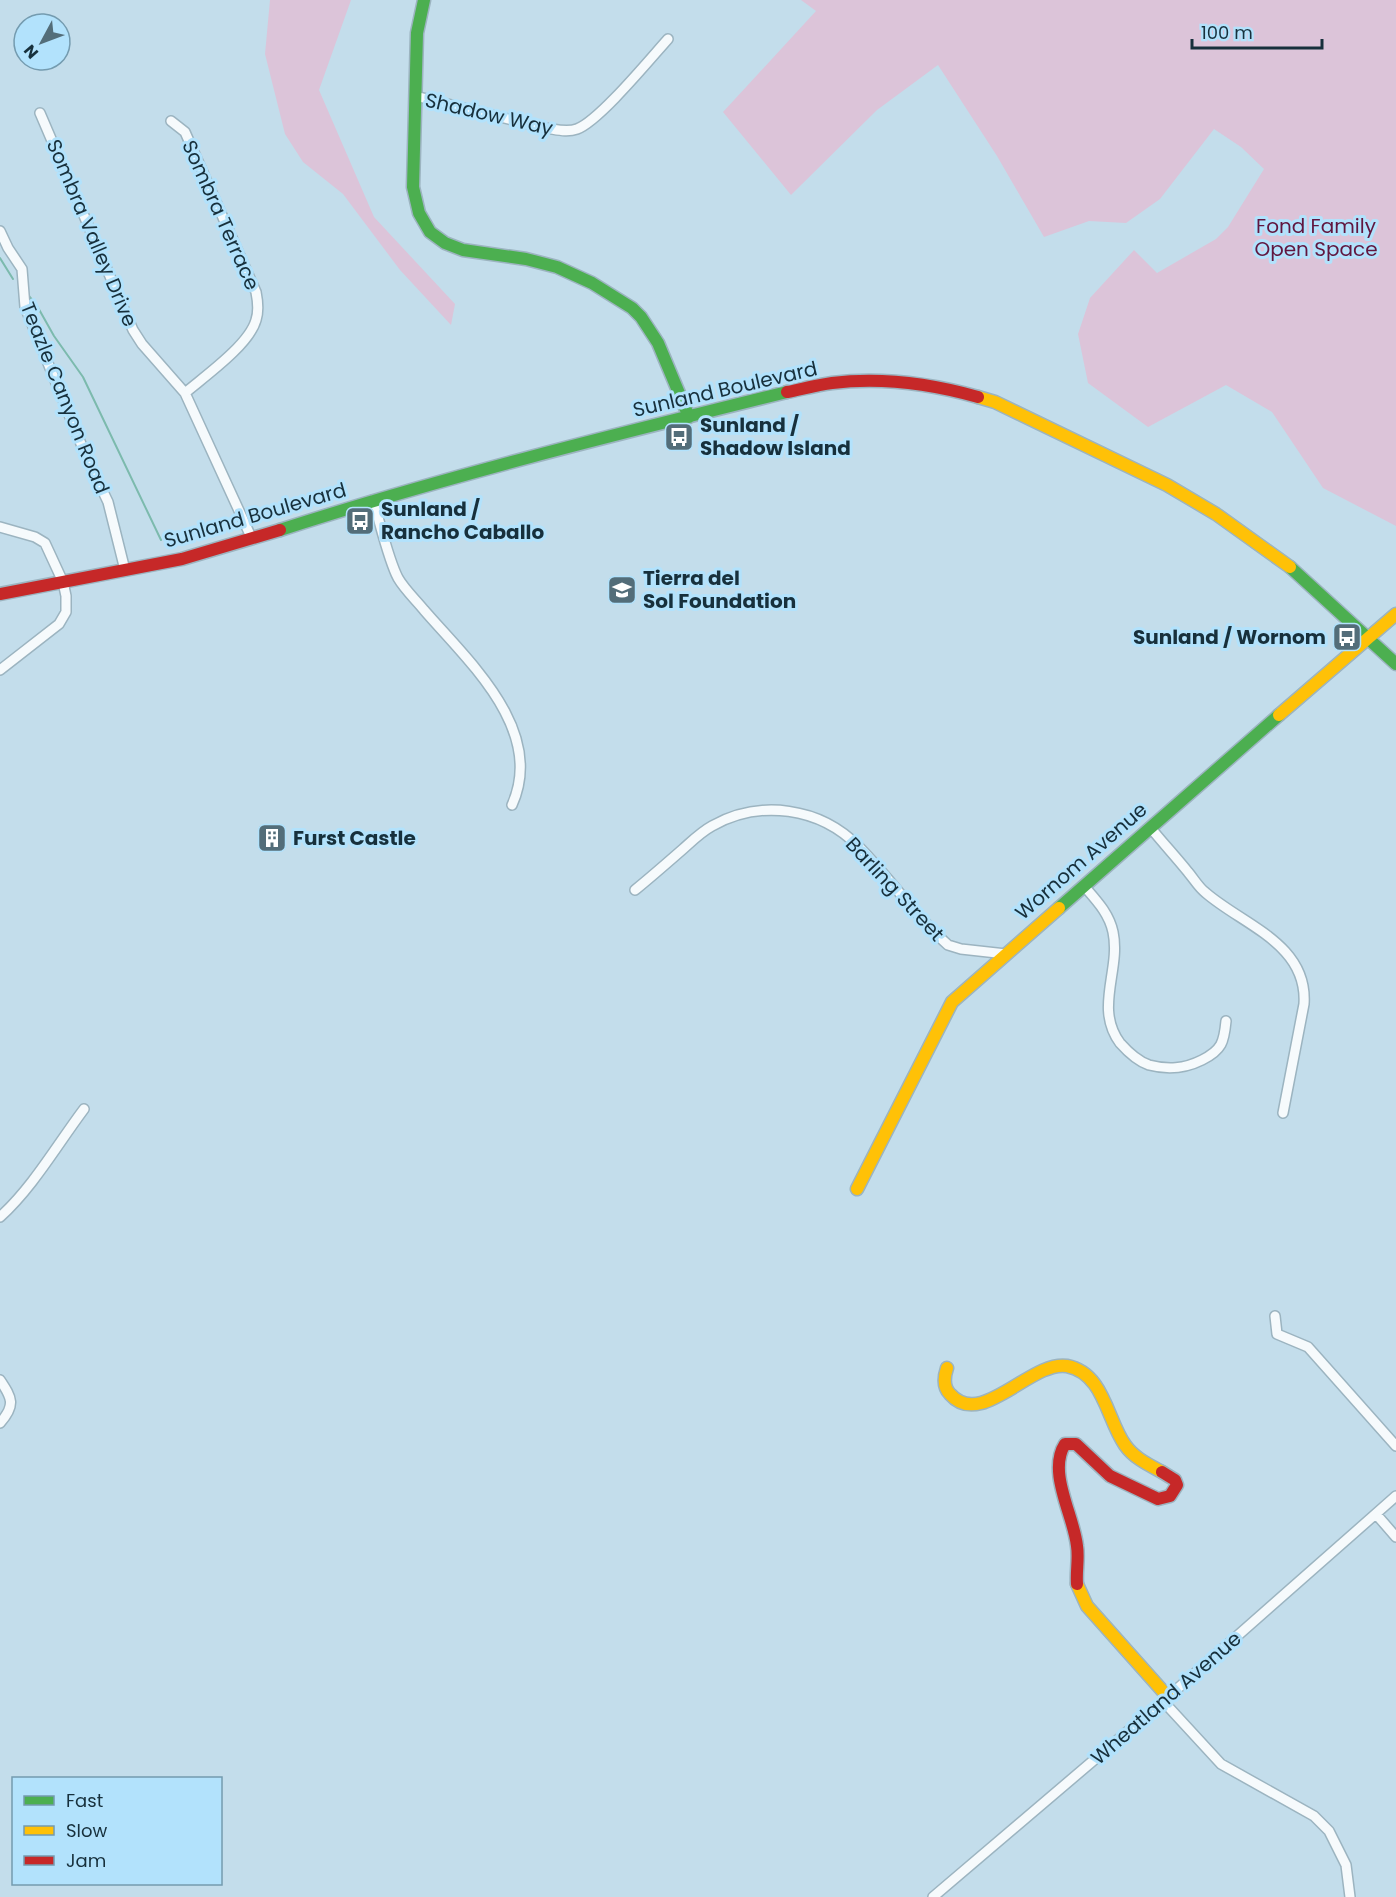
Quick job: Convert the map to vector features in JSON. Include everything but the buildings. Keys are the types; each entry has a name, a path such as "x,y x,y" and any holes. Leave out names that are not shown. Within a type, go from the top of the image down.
{"street":[{"path":"424,0 417,33 413,187 415,203 428,229 440,240 461,251 550,264 580,278 633,309 652,333 689,417"},
{"name":"Shadow Way","path":"415,96 545,128 576,130 607,105 668,39"},
{"name":"Sombra Valley Drive","path":"40,112 133,330 142,344 185,393 252,539"},
{"name":"Sombra Terrace","path":"171,121 184,132 256,292 258,306 251,333 243,343 185,393"},
{"name":"Teazle Canyon Road","path":"0,231 22,269 25,307 86,456 108,502 126,570"},
{"name":"Sunland Boulevard","path":"0,594 182,559 373,500 579,444 788,392 848,382 893,382 945,388 995,402 1159,480 1216,514 1284,562 1396,664"},
{"path":"373,500 399,578 490,686 507,714 514,731 520,762 519,791 512,805"},
{"path":"0,527 35,537 45,543 63,582 66,596 66,612 59,624 0,670"},
{"name":"Wornom Avenue","path":"858,1189 952,1002 1396,614"},
{"name":"Barling Street","path":"635,890 711,826 726,819 753,812 784,810 820,819 858,845 948,945 961,949 1006,954"},
{"path":"1150,827 1205,893 1274,940 1294,962 1301,977 1305,989 1304,1004 1283,1113"},
{"path":"1084,886 1109,917 1114,933 1114,955 1107,1011 1113,1032 1130,1053 1146,1064 1163,1068 1175,1069 1192,1065 1214,1054 1224,1041 1226,1021"},
{"path":"0,1217 28,1185 84,1109"},
{"path":"1275,1316 1278,1334 1308,1347 1396,1446"},
{"path":"947,1368 944,1378 949,1393 963,1402 977,1404 994,1399 1021,1381 1048,1368 1065,1366 1071,1368 1089,1379 1100,1392 1121,1441 1127,1449 1140,1461 1175,1480 1177,1485 1173,1494 1163,1500 1158,1499 1110,1476 1076,1443 1063,1445 1059,1452 1060,1482 1077,1543 1075,1580 1078,1593 1221,1764 1314,1816 1329,1831 1346,1865 1350,1897"},
{"path":"0,1380 10,1395 11,1401 9,1411 0,1423"},
{"name":"Wheatland Avenue","path":"933,1897 1166,1699 1396,1496"},
{"path":"1376,1514 1396,1537"}],"green space":[{"path":"270,0 351,0 319,90 374,217 455,304 451,325 400,270 343,194 303,162 285,134 265,54"},
{"name":"Fond Family Open Space","path":"801,0 1396,0 1396,526 1323,488 1272,412 1226,385 1148,427 1088,383 1078,334 1090,298 1134,250 1157,273 1216,239 1228,227 1264,169 1241,147 1214,129 1160,199 1126,223 1089,221 1044,237 997,156 938,65 877,110 791,195 723,112 816,11"}],"waterway":[{"path":"0,258 13,279"},
{"path":"27,294 36,304 54,336 83,377 161,540"}],"traffic: fast":[{"path":"424,0 417,33 413,187 419,213 430,232 445,243 463,250 526,259 557,267 592,283 632,308 641,317 658,343 689,417"},
{"path":"280,530 469,474 787,392"},
{"path":"1290,567 1396,664"},
{"path":"1059,908 1279,715"}],"traffic: slow":[{"path":"978,397 995,402 1167,485 1216,514 1290,567"},
{"path":"1279,715 1396,614"},
{"path":"857,1189 952,1002 1059,908"},
{"path":"947,1368 945,1382 950,1394 962,1403 976,1404 991,1399 1053,1367 1067,1366 1079,1370 1097,1387 1119,1435 1129,1450 1142,1461 1162,1472"},
{"path":"1077,1584 1087,1606 1168,1697"}],"traffic: jam":[{"path":"787,392 850,381 888,381 943,388 978,397"},
{"path":"0,594 182,559 280,530"},
{"path":"1077,1584 1077,1546 1060,1481 1060,1455 1065,1444 1076,1444 1110,1476 1158,1499 1170,1496 1177,1485 1175,1480 1162,1472"}],"place":[{"name":"Sunland / Shadow Island","path":"679,437"},
{"name":"Sunland / Rancho Caballo","path":"360,521"},
{"name":"Tierra del Sol Foundation","path":"622,590"},
{"name":"Sunland / Wornom","path":"1347,637"},
{"name":"Furst Castle","path":"272,838"}]}
